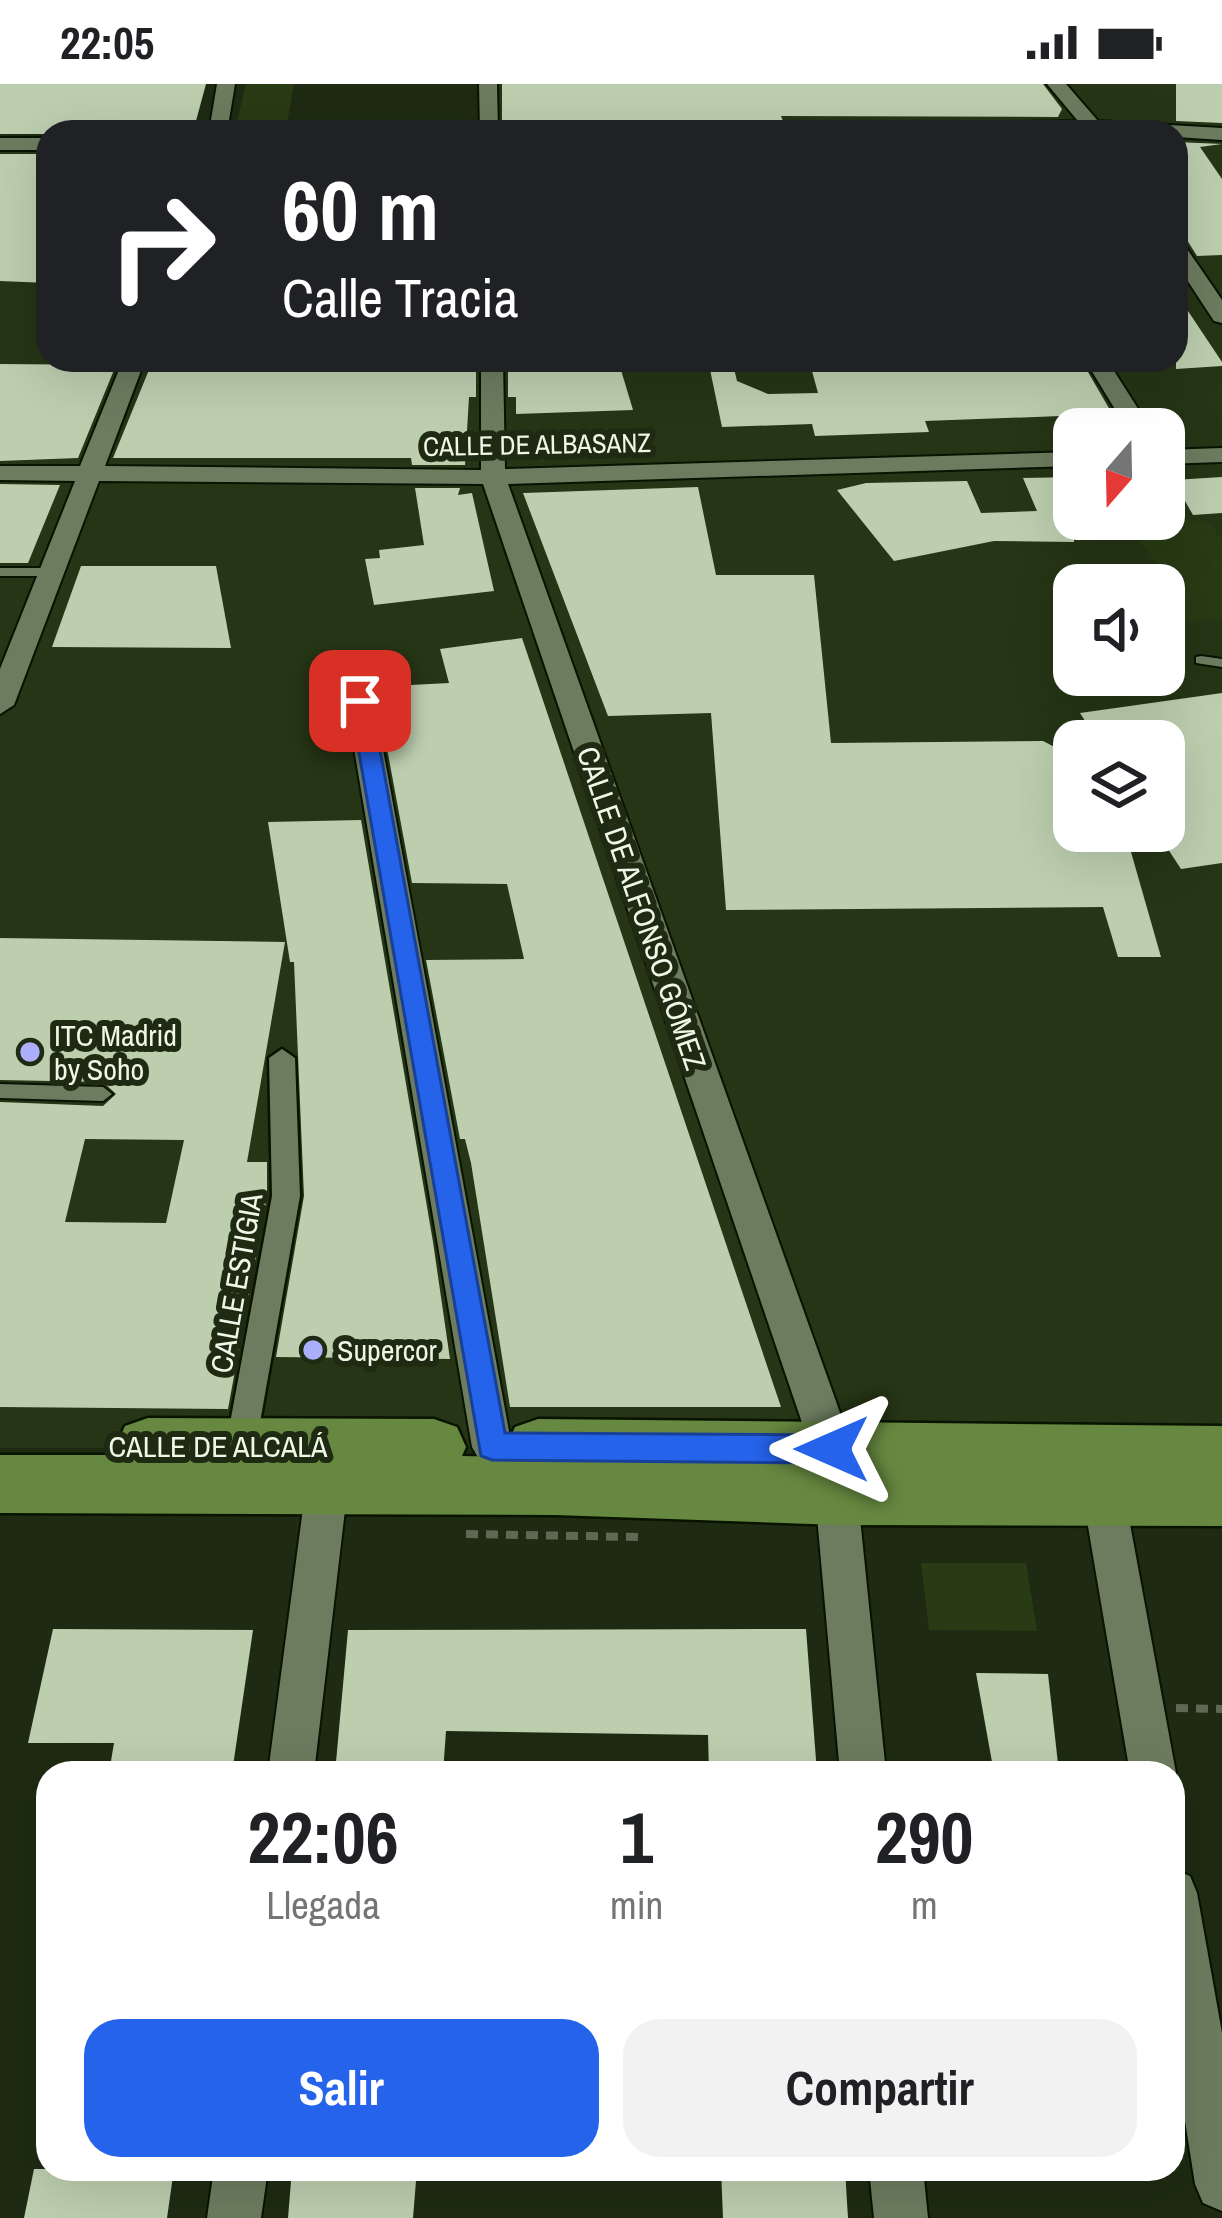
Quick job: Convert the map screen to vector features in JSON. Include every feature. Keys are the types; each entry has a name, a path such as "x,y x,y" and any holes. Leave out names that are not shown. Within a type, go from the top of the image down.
{"main road":[{"name":"CALLE DE ALCALÁ","path":"0,1448 242,1445 485,1460 835,1472 1103,1497 1222,1497"},
{"name":"CALLE DE ALCALÁ","path":"0,1484 327,1486 485,1460 662,1514 835,1472 1222,1455"}],"street":[{"path":"220,120 226,84"},
{"path":"482,120 488,84"},
{"path":"1056,84 1087,120"},
{"path":"1188,133 1222,134"},
{"path":"0,144 36,144"},
{"path":"1188,265 1222,316"},
{"path":"0,705 129,372"},
{"name":"CALLE DE ALFONSO GÓMEZ","path":"492,372 493,477 835,1472 861,1761"},
{"path":"1103,372 1125,408"},
{"path":"1185,456 1222,454"},
{"name":"CALLE DE ALBASANZ","path":"0,472 493,477 1053,460"},
{"path":"360,701 485,1460"},
{"name":"CALLE ESTIGIA","path":"242,1445 286,1196 282,1058"},
{"name":"CALLE DE ALCALÁ","path":"327,1486 334,1474 351,1468 485,1460"},
{"name":"CALLE DE ALCALÁ","path":"1103,1497 1114,1474 1212,1476 1222,1472"},
{"path":"293,1761 327,1486"},
{"path":"1103,1497 1151,1761"},
{"path":"1185,1964 1222,2184"},
{"path":"234,2218 239,2181"},
{"path":"897,2181 901,2218"}],"lane":[{"path":"0,572 50,572"},
{"path":"1201,660 1222,663"},
{"path":"0,1091 103,1094"}],"path":[{"path":"443,1533 662,1514"}],"shaded area":[{"path":"246,84 294,84 288,120 237,120"},
{"path":"488,84 1222,84 1222,1455 0,1448 0,144 36,144 36,372 1188,372 1188,120 489,120"},
{"path":"1185,521 1208,521 1222,540 1222,619 1185,622 1185,564 1156,564 1140,540 1185,540"},
{"path":"921,1563 1026,1563 1037,1631 929,1630"}],"building":[{"path":"0,84 206,84 196,120 36,120 36,134 0,134"},
{"path":"502,84 1043,84 1062,109 1058,117 502,120"},
{"path":"1176,84 1222,84 1222,123 1176,120"},
{"path":"1188,143 1222,144 1200,147 1222,179 1222,255 1197,256 1188,242"},
{"path":"0,154 36,154 36,282 0,281"},
{"path":"1188,311 1222,362 1222,366 1188,368"},
{"path":"0,364 36,364 36,372 113,372 78,458 0,461"},
{"path":"148,372 476,372 476,397 469,397 465,465 412,465 411,458 113,458"},
{"path":"508,372 622,372 633,410 516,414 516,397 508,397"},
{"path":"711,372 735,372 737,381 768,394 818,393 812,372 1088,372 1109,408 1053,408 1053,416 925,421 929,432 815,436 812,424 722,427"},
{"path":"1053,477 1053,540 1074,542 994,541 894,561 837,490 866,483 967,481 981,513 1037,511 1023,478"},
{"path":"1222,477 1222,513 1193,515 1185,501 1185,479"},
{"path":"0,484 60,485 28,563 0,563"},
{"path":"698,487 716,575 814,575 831,743 1043,741 1053,746 1053,852 1131,852 1161,957 1118,957 1103,907 726,910 711,713 608,716 523,493"},
{"path":"415,488 460,488 458,495 472,493 494,591 374,605 365,559 380,558 379,550 424,545"},
{"path":"81,566 216,566 231,648 52,647"},
{"path":"522,638 781,1407 510,1407 471,1163 465,1139 460,1139 426,960 524,959 507,884 412,883 372,687 449,683 440,649"},
{"path":"1222,693 1222,863 1181,869 1170,852 1185,852 1185,720 1084,720 1080,713"},
{"path":"361,820 450,1359 276,1357 304,1196 294,962 290,962 268,822"},
{"path":"0,938 285,942 247,1162 267,1162 267,1196 228,1409 0,1407 0,1102 103,1106 116,1094 103,1082 0,1080","holes":["85,1139 184,1140 166,1223 65,1222"]},
{"path":"53,1629 253,1630 234,1761 111,1761 114,1743 28,1743"},
{"path":"806,1629 816,1761 709,1761 708,1735 446,1731 444,1761 336,1761 348,1630"},
{"path":"976,1673 1048,1674 1058,1761 992,1761"},
{"path":"34,2169 36,2181 172,2181 167,2218 24,2218"},
{"path":"291,2181 416,2181 413,2218 288,2218"},
{"path":"721,2181 846,2181 848,2218 723,2218"}],"place":[{"name":"ITC Madrid by Soho","path":"30,1052"},
{"name":"Supercor","path":"313,1350"}],"route":[{"path":"360,701 492,1447 832,1449"}]}
